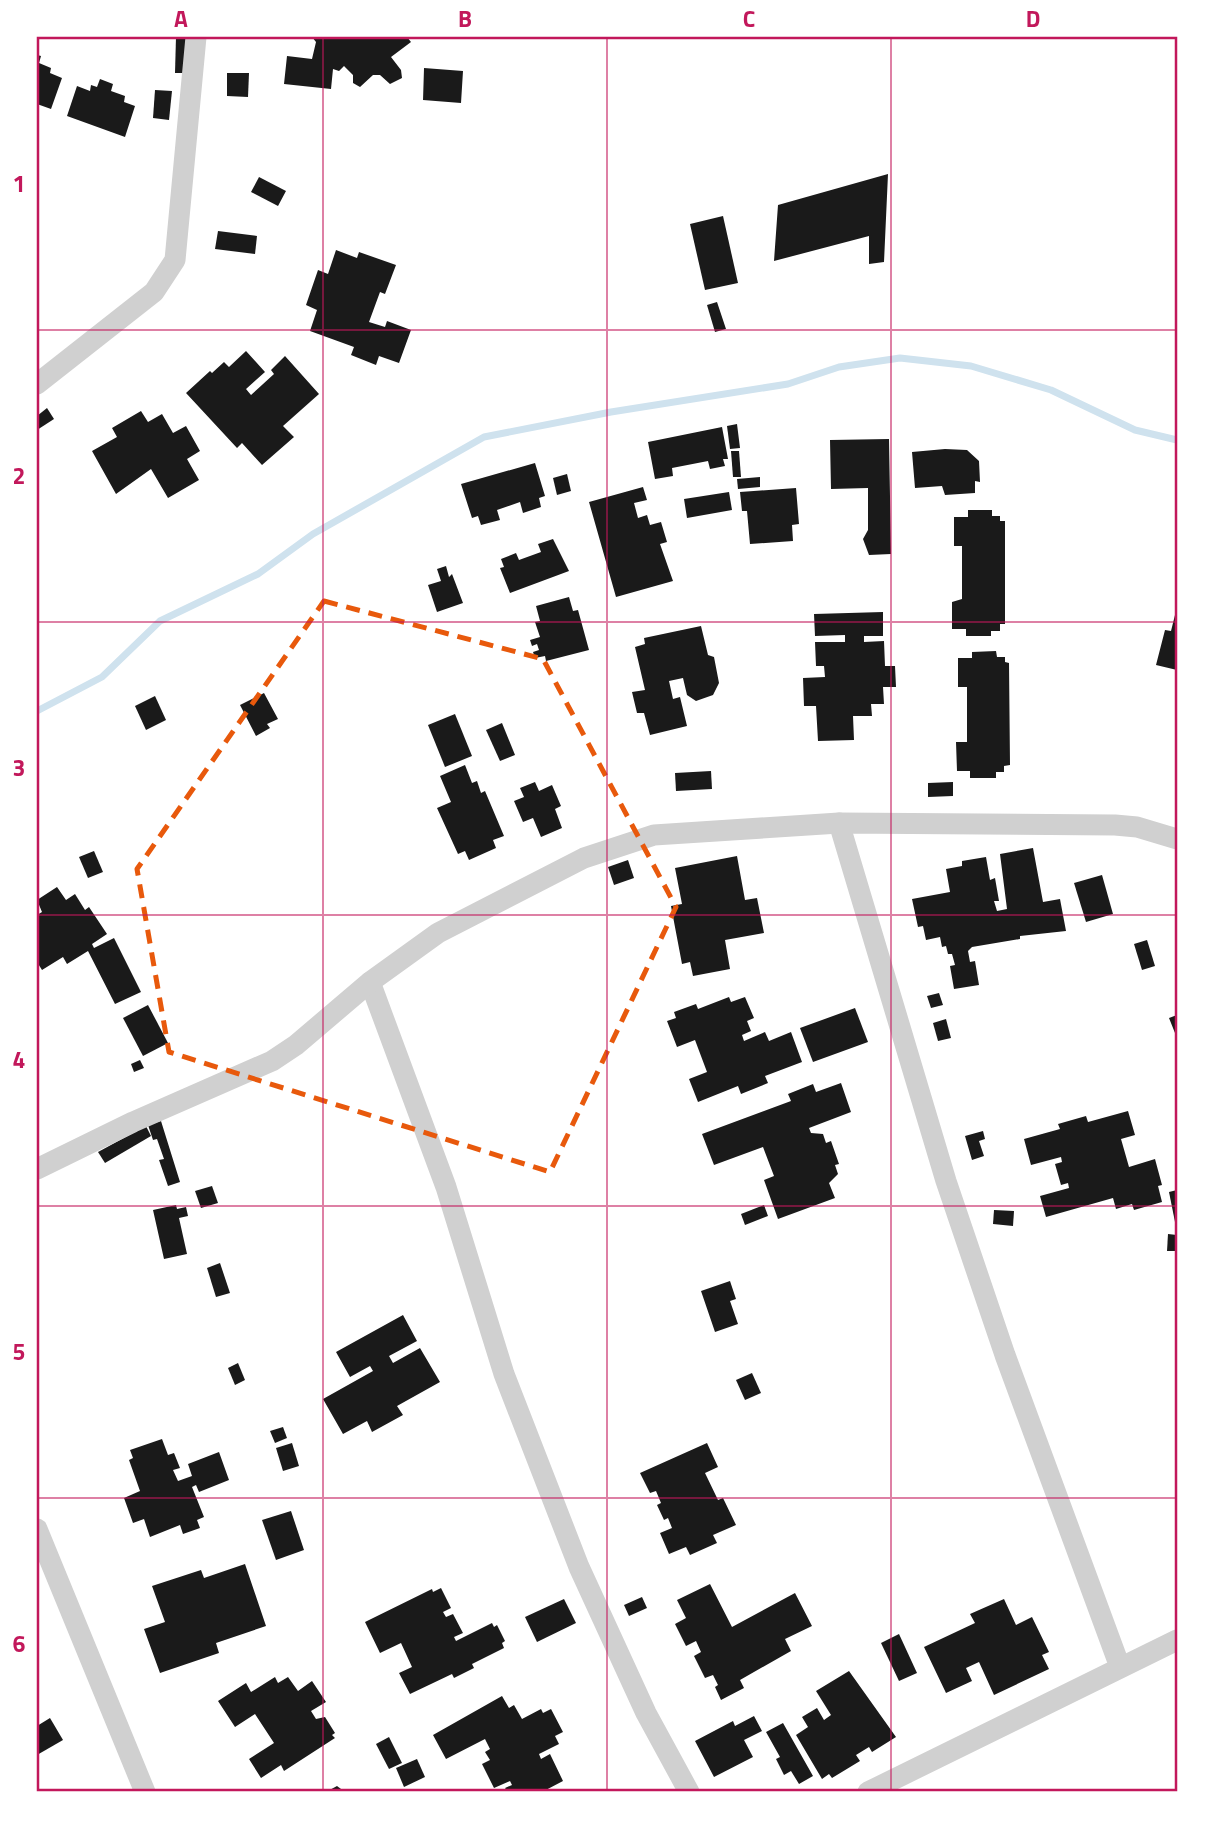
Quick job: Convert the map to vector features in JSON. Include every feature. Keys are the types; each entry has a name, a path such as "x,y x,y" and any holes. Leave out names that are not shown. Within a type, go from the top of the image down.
{"street":[{"path":"37,383 155,292 175,260 196,37"},
{"path":"37,1169 133,1122 272,1061 296,1045 370,982 438,933 584,858 654,835 839,823 1115,825 1137,827 1177,839"},
{"path":"839,823 946,1181 1005,1355 1120,1667"},
{"path":"370,982 446,1187 504,1374 579,1567 646,1713 689,1792"},
{"path":"37,1530 145,1792"},
{"path":"868,1792 1177,1640"}],"highlighted area":[{"path":"324,601 543,659 676,907 550,1172 169,1052 137,869"}],"building":[{"path":"176,37 187,37 186,73 175,73"},
{"path":"312,37 407,37 411,42 391,57 401,70 402,78 390,84 380,75 373,75 360,87 353,83 353,75 344,66 339,71 333,69 331,89 284,84 287,56 312,59 316,42"},
{"path":"37,55 41,56 39,63 51,68 50,73 62,78 51,109 37,104"},
{"path":"424,68 463,71 461,103 423,100"},
{"path":"227,73 249,73 248,97 227,96"},
{"path":"100,79 113,84 111,91 125,96 124,102 135,106 125,137 67,116 77,86 90,91 91,85 97,87"},
{"path":"155,90 172,91 169,120 153,118"},
{"path":"888,174 884,262 869,264 869,236 774,261 778,205"},
{"path":"259,177 286,191 278,206 251,192"},
{"path":"723,216 738,283 705,290 690,224"},
{"path":"218,231 257,236 255,254 215,249"},
{"path":"336,250 357,258 359,252 396,265 385,294 380,292 369,322 385,327 387,321 411,330 399,363 379,356 376,365 351,355 354,347 310,331 317,310 306,305 318,270 328,274"},
{"path":"717,302 726,329 715,332 707,305"},
{"path":"246,351 265,372 246,389 251,395 274,374 271,370 285,356 319,394 283,426 294,437 262,465 242,443 237,448 186,393 210,371 212,373 224,362 229,367"},
{"path":"47,408 54,419 37,430 37,416"},
{"path":"141,411 148,422 162,414 173,433 186,426 200,451 187,459 199,480 168,498 151,469 116,494 92,451 117,437 112,428"},
{"path":"737,424 740,448 730,449 727,426"},
{"path":"722,427 728,459 723,459 725,466 710,469 708,461 672,468 673,476 655,479 648,442"},
{"path":"889,439 891,554 869,555 863,539 868,530 868,488 831,489 830,440"},
{"path":"967,450 979,461 980,482 975,481 975,493 945,495 942,486 915,488 912,452"},
{"path":"731,451 739,451 741,477 733,477"},
{"path":"535,463 545,496 539,498 541,507 523,513 520,502 497,510 500,520 481,525 478,516 472,518 461,484"},
{"path":"567,474 571,491 557,495 553,478"},
{"path":"760,477 760,487 738,489 737,479"},
{"path":"643,487 647,500 634,503 638,518 647,515 650,525 661,522 667,542 660,544 673,581 616,597 589,502"},
{"path":"796,488 799,524 792,525 793,541 750,544 747,511 742,511 740,492"},
{"path":"729,492 732,510 687,518 684,499"},
{"path":"968,510 992,510 992,516 1000,516 1000,521 1005,521 1005,624 1000,624 1000,631 991,631 991,636 966,636 966,629 952,629 952,602 962,599 962,546 954,546 954,517 968,517"},
{"path":"553,539 569,571 510,593 500,568 504,567 501,559 516,553 519,560 541,552 538,544"},
{"path":"446,566 449,577 452,574 463,603 437,612 428,585 441,581 437,569"},
{"path":"569,597 573,611 578,610 589,650 546,661 545,656 535,658 533,652 539,650 537,644 532,646 530,640 540,637 535,622 540,621 536,606"},
{"path":"1176,611 1177,670 1156,665 1165,630 1171,631"},
{"path":"883,612 883,636 864,636 864,642 884,641 885,666 895,666 896,687 883,687 884,704 871,704 872,716 853,716 854,740 818,741 816,706 804,706 803,678 825,677 824,666 816,666 815,642 845,642 845,635 815,636 814,614"},
{"path":"701,626 708,655 714,657 719,683 713,695 696,701 687,695 683,678 669,681 673,699 680,697 687,726 650,735 644,713 637,713 632,692 645,690 635,647 645,644 644,638"},
{"path":"996,651 997,657 1005,657 1005,662 1009,663 1010,765 1004,766 1004,772 996,772 996,778 970,778 970,771 957,771 956,742 967,742 967,687 958,687 958,658 972,658 972,652"},
{"path":"264,693 278,719 267,724 270,728 256,736 240,705"},
{"path":"155,696 166,720 146,730 135,706"},
{"path":"455,714 472,756 445,767 428,725"},
{"path":"502,723 515,755 500,761 486,730"},
{"path":"465,765 472,783 477,781 481,793 485,791 504,836 493,840 496,848 469,860 465,851 458,854 437,808 451,802 440,776"},
{"path":"711,771 712,789 676,791 675,773"},
{"path":"535,782 539,791 552,785 561,806 555,809 562,828 541,837 533,818 523,822 514,801 524,797 520,788"},
{"path":"953,782 953,796 928,797 928,783"},
{"path":"1033,848 1043,902 1060,899 1066,931 1020,936 1020,939 972,947 968,951 970,962 975,961 979,985 954,989 950,966 955,965 952,954 948,954 946,946 942,947 940,937 926,940 923,926 918,927 912,899 950,892 946,869 962,866 962,861 986,857 990,880 995,878 999,901 994,901 997,911 1007,909 1000,854"},
{"path":"94,851 103,872 88,878 79,857"},
{"path":"737,856 745,900 757,898 764,933 725,940 730,969 693,976 690,962 682,964 671,906 682,904 675,868"},
{"path":"628,860 634,878 614,885 608,867"},
{"path":"1102,875 1113,914 1086,922 1074,883"},
{"path":"57,887 66,900 75,894 85,910 89,907 107,934 92,944 94,948 114,938 141,992 115,1004 88,951 67,964 63,957 42,970 37,962 37,915 42,912 37,900"},
{"path":"1147,940 1155,966 1142,970 1134,944"},
{"path":"939,993 943,1005 931,1008 927,996"},
{"path":"729,997 731,1002 745,997 754,1018 747,1021 751,1031 742,1035 744,1041 765,1032 769,1041 791,1032 802,1062 765,1076 768,1083 741,1094 738,1086 698,1102 689,1079 707,1072 695,1040 677,1047 667,1021 676,1018 674,1012 696,1004 698,1009"},
{"path":"148,1005 168,1043 143,1056 123,1018"},
{"path":"855,1008 868,1042 813,1062 800,1028"},
{"path":"1177,1015 1177,1038 1169,1018"},
{"path":"946,1019 951,1038 938,1041 933,1023"},
{"path":"140,1060 144,1068 134,1072 131,1064"},
{"path":"841,1083 851,1112 809,1128 811,1133 823,1134 826,1143 831,1141 839,1164 835,1165 838,1174 829,1183 835,1198 778,1219 764,1180 774,1176 763,1147 714,1165 702,1134 791,1101 788,1094 813,1084 816,1092"},
{"path":"1128,1111 1135,1135 1121,1139 1129,1167 1155,1159 1162,1185 1158,1186 1162,1202 1134,1210 1132,1204 1116,1209 1113,1198 1046,1217 1040,1196 1069,1188 1068,1183 1061,1185 1055,1164 1062,1162 1061,1157 1031,1165 1024,1139 1060,1129 1058,1124 1086,1116 1088,1122"},
{"path":"161,1121 180,1182 168,1186 159,1160 164,1159 157,1139 153,1140 148,1125"},
{"path":"146,1126 151,1136 105,1163 98,1152"},
{"path":"983,1131 985,1139 979,1141 984,1156 972,1160 965,1136"},
{"path":"212,1186 218,1203 201,1208 195,1191"},
{"path":"1177,1190 1177,1227 1176,1227 1169,1192"},
{"path":"176,1205 177,1209 186,1207 188,1216 179,1218 187,1254 164,1259 153,1210"},
{"path":"764,1205 768,1216 745,1225 741,1214"},
{"path":"994,1210 1014,1211 1013,1226 993,1224"},
{"path":"1168,1234 1177,1235 1177,1251 1167,1251"},
{"path":"220,1263 230,1293 216,1297 207,1268"},
{"path":"730,1281 736,1299 730,1301 738,1324 715,1332 701,1291"},
{"path":"403,1315 417,1341 389,1356 393,1363 420,1348 440,1382 397,1406 403,1415 372,1432 367,1421 343,1434 323,1399 373,1371 370,1366 350,1377 336,1352"},
{"path":"238,1363 245,1380 235,1385 228,1368"},
{"path":"752,1373 761,1393 745,1400 736,1380"},
{"path":"283,1427 287,1438 275,1443 270,1431"},
{"path":"162,1439 168,1455 174,1453 180,1468 173,1470 178,1481 192,1476 188,1464 219,1452 229,1480 199,1492 196,1485 192,1487 204,1517 197,1520 200,1528 183,1534 180,1525 150,1537 144,1519 133,1523 124,1498 140,1491 129,1460 133,1458 130,1450"},
{"path":"292,1443 299,1466 283,1471 276,1448"},
{"path":"707,1443 718,1467 705,1473 718,1500 723,1498 736,1525 713,1535 717,1543 690,1555 686,1547 669,1554 660,1533 672,1528 668,1518 664,1520 657,1505 661,1503 656,1491 650,1493 640,1473"},
{"path":"291,1511 304,1550 276,1560 262,1520"},
{"path":"245,1564 266,1626 216,1643 219,1653 160,1673 144,1629 165,1622 152,1586 201,1570 204,1578"},
{"path":"710,1584 732,1627 795,1593 812,1626 785,1639 791,1651 740,1680 744,1688 721,1700 713,1675 705,1678 694,1656 701,1652 696,1641 686,1646 675,1624 686,1618 677,1600"},
{"path":"441,1588 451,1608 443,1612 446,1617 453,1614 463,1633 454,1637 456,1641 492,1623 494,1627 497,1625 505,1641 502,1643 504,1648 472,1664 474,1668 454,1678 452,1674 410,1694 399,1673 412,1667 401,1643 380,1653 365,1622 432,1589 433,1592"},
{"path":"642,1597 647,1608 629,1616 624,1605"},
{"path":"564,1599 576,1623 537,1642 525,1617"},
{"path":"1004,1599 1016,1625 1032,1617 1049,1652 1042,1655 1049,1669 994,1695 979,1662 966,1668 972,1681 946,1693 924,1647 975,1623 970,1614"},
{"path":"899,1634 917,1673 899,1681 881,1643"},
{"path":"849,1671 896,1737 872,1752 869,1747 856,1755 860,1761 832,1778 829,1774 822,1779 796,1735 808,1727 802,1717 817,1708 824,1720 831,1715 816,1691"},
{"path":"275,1677 278,1683 288,1677 298,1691 312,1681 326,1702 311,1711 316,1719 325,1717 335,1733 332,1735 335,1738 284,1771 281,1765 261,1778 249,1759 274,1743 255,1714 235,1727 218,1701 246,1683 251,1692"},
{"path":"502,1696 509,1708 514,1705 522,1719 541,1709 543,1713 551,1709 563,1732 555,1736 559,1744 539,1754 541,1759 550,1754 563,1781 542,1792 508,1792 505,1788 512,1785 510,1781 494,1788 482,1764 490,1760 485,1752 490,1749 485,1739 446,1759 433,1735"},
{"path":"754,1716 762,1731 744,1740 753,1757 714,1777 695,1741 733,1721 735,1726"},
{"path":"50,1718 63,1740 37,1755 37,1726"},
{"path":"783,1723 813,1776 799,1784 791,1771 784,1775 776,1759 780,1757 766,1732"},
{"path":"389,1737 402,1763 389,1769 376,1744"},
{"path":"417,1759 425,1777 404,1787 396,1768"},
{"path":"337,1786 345,1792 326,1792"}],"waterway":[{"path":"37,711 102,677 160,621 258,574 313,534 484,437 611,412 788,384 839,367 900,358 971,366 1051,390 1135,430 1177,440"}]}
